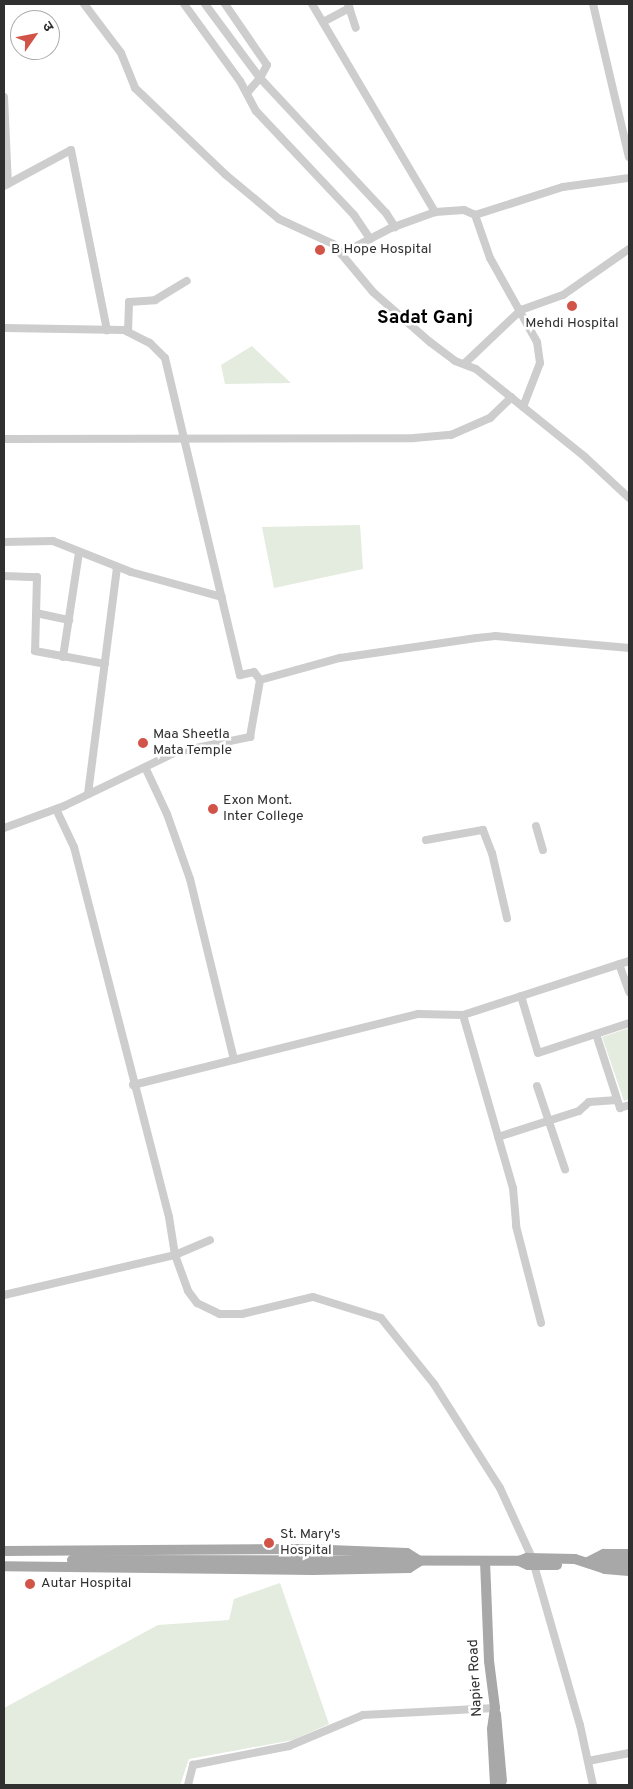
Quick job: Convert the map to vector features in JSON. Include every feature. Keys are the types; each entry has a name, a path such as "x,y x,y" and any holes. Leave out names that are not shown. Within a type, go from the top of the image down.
{"main road":[{"path":"4,1551 304,1550 407,1553 420,1561"},
{"path":"584,1562 604,1554 629,1554"},
{"path":"4,1560 420,1561 486,1565 519,1561 629,1563"},
{"path":"4,1566 313,1570 409,1568 420,1561"},
{"path":"584,1562 605,1569 629,1571"},
{"name":"Napier Road","path":"486,1565 489,1662 495,1708 492,1729 496,1785"},
{"path":"495,1708 500,1725 502,1785"}],"street":[{"path":"84,4 121,53 135,88 144,99 226,175 279,218 321,237 342,254 374,292 430,342 464,364 476,368 629,498"},
{"path":"184,4 248,92 256,111 354,215 370,239"},
{"path":"205,4 260,78 386,213 395,227"},
{"path":"224,4 266,62 260,78 248,92"},
{"path":"312,4 435,212"},
{"path":"593,4 629,157"},
{"path":"323,22 349,6 356,28"},
{"path":"4,97 6,185 71,150 107,330"},
{"path":"342,254 395,227 435,212 464,210 475,215 563,187 629,178"},
{"path":"475,215 490,258 521,310 537,342 540,363 524,407"},
{"path":"464,364 521,310 563,295 629,250"},
{"path":"128,332 129,302 155,300 187,281"},
{"path":"4,328 128,332 150,343 165,358 240,675 254,672 260,680 250,737 176,752 56,809 4,828"},
{"path":"4,439 451,436 490,418 512,397"},
{"path":"4,542 53,542 117,566 222,597"},
{"path":"63,657 79,552"},
{"path":"88,794 117,566"},
{"path":"4,576 37,577 34,650 104,664"},
{"path":"36,614 69,620"},
{"path":"260,680 340,658 436,642 486,637 629,648"},
{"path":"145,766 167,814 190,879 234,1060"},
{"path":"56,809 74,847 133,1085 169,1217 176,1255 188,1291 197,1303 220,1314 242,1314 313,1297 381,1318 434,1384 500,1488 533,1562 593,1785"},
{"path":"536,826 543,850"},
{"path":"426,840 483,830 492,853 507,918"},
{"path":"133,1085 418,1014 463,1015 629,961"},
{"path":"619,964 629,992"},
{"path":"521,996 538,1053 629,1023"},
{"path":"463,1015 513,1188 516,1226 541,1324"},
{"path":"596,1034 620,1108 629,1105"},
{"path":"537,1086 564,1169"},
{"path":"498,1137 579,1111 590,1102 617,1100"},
{"path":"4,1295 176,1255 210,1240"},
{"path":"188,1785 193,1765 289,1746 363,1715 495,1708"},
{"path":"588,1761 629,1753"}],"shaded area":[{"path":"252,346 291,383 225,384 221,365"},
{"path":"360,525 363,569 274,588 262,527"},
{"path":"629,1028 629,1099 624,1101 602,1037"},
{"path":"280,1583 329,1724 293,1740 189,1759 180,1785 4,1785 4,1708 158,1625 229,1620 234,1599"}],"place":[{"name":"B Hope Hospital","path":"320,250"},
{"name":"Mehdi Hospital","path":"572,306"},
{"name":"Maa Sheetla Mata Temple","path":"143,743"},
{"name":"Exon Mont. Inter College","path":"213,809"},
{"name":"St. Mary's Hospital","path":"269,1543"},
{"name":"Autar Hospital","path":"30,1584"}],"district":[{"name":"Sadat Ganj","path":"425,319"}]}
